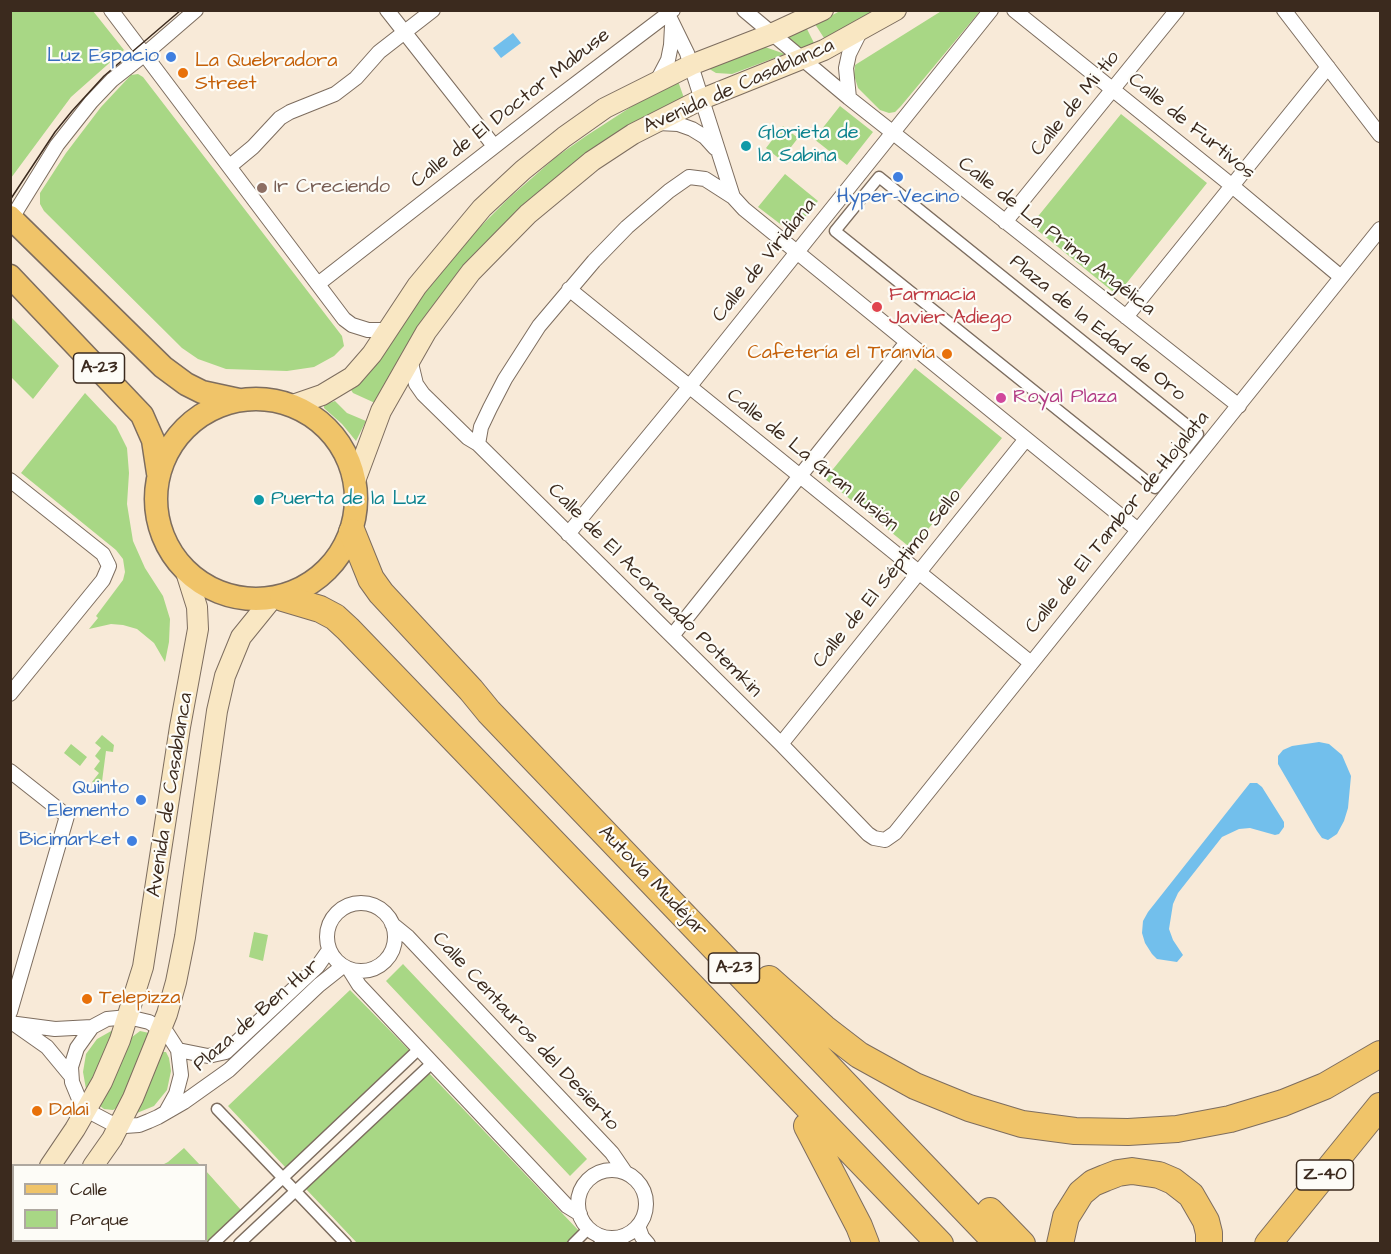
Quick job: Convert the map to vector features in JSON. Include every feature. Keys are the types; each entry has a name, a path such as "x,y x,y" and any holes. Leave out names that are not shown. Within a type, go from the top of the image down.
{"highway":[{"name":"Autovía Mudéjar","path":"352,532 371,579 381,593 489,712 998,1244"},
{"name":"A-23","path":"277,599 312,605 335,617 940,1244"},
{"path":"471,690 528,736 666,871 1022,1244"},
{"path":"484,771 497,793 610,925 807,1126 918,1244"},
{"path":"769,979 824,1028 860,1055 915,1086 969,1108 1022,1124 1075,1131 1167,1130 1230,1119 1283,1103 1325,1086 1380,1054"},
{"name":"Z-40","path":"1268,1244 1380,1106"},
{"path":"807,1126 866,1244"},
{"path":"1060,1244 1066,1217 1081,1193 1093,1183 1132,1171 1159,1174 1173,1181 1191,1195 1206,1221 1209,1244"}],"main road":[{"name":"Avenida de Casablanca","path":"293,405 322,395 352,377 372,354 411,294 441,255 482,208 564,137 605,108 691,65 771,34 823,10"},
{"name":"Avenida de Casablanca","path":"355,481 381,411 426,332 452,295 495,246 558,187 592,161 650,124 702,99 802,60 860,32 896,10"},
{"name":"A-23","path":"10,276 142,415 156,450 158,475 156,513 161,532 168,547 186,572 196,580 224,594 248,600 277,599 305,586 329,566 341,552 352,532 357,503 355,481 346,456 338,440 326,426 293,405 278,401 240,400 202,392 182,382 163,367 11,219"},
{"name":"A-23","path":"158,475 164,457 186,428 214,408 240,400"},
{"name":"Avenida de Casablanca","path":"51,1164 87,1110 116,1052 148,942 178,737 197,634 197,608 186,572"},
{"name":"Avenida de Casablanca","path":"94,1164 133,1098 162,1029 176,982 183,948 217,711 225,676 241,638 277,599"}],"street":[{"path":"111,10 348,323 372,331 387,330"},
{"path":"11,219 39,171 76,119 112,80 196,10"},
{"path":"387,10 494,146"},
{"path":"230,166 253,147 280,118 335,94 356,78 379,52 433,10"},
{"name":"Calle de La Prima Angélica","path":"744,10 849,98 1239,406"},
{"name":"Calle de Viridiana","path":"568,534 689,387 991,10"},
{"name":"Calle de Furtivos","path":"1014,10 1232,185 1341,277"},
{"name":"Calle de Mi tío","path":"1005,222 1177,10"},
{"path":"1284,10 1380,135"},
{"path":"670,14 691,65 733,197"},
{"path":"656,83 670,53 670,14"},
{"name":"Calle de El Doctor Mabuse","path":"318,284 494,146 670,14"},
{"path":"849,98 846,68 849,54 860,32"},
{"path":"1126,317 1328,67"},
{"path":"650,124 682,125 700,133 717,149"},
{"path":"478,444 481,427 505,379 539,326 569,289 627,227 683,180 697,177 705,179 733,197 797,252 1138,530"},
{"name":"Plaza de la Edad de Oro","path":"879,177 1198,434 1155,488 835,231 879,177"},
{"name":"Calle de El Tambor de Hojalata","path":"885,840 895,832 1380,229"},
{"name":"Calle de La Gran Ilusión","path":"569,289 1031,663"},
{"path":"672,636 907,342"},
{"name":"Calle de El Acorazado Potemkin","path":"410,359 416,384 421,391 468,438 478,444 781,744 868,834 885,840"},
{"name":"Calle de El Séptimo Sello","path":"781,744 1026,440"},
{"path":"10,480 103,554 109,566 103,580 10,694"},
{"path":"10,771 67,816 13,1019"},
{"path":"346,968 369,970 386,960 394,943 392,924 378,908 358,903 347,905 338,911 327,929 329,950 359,985 567,1206 580,1214"},
{"name":"Calle Centauros del Desierto","path":"392,924 408,937 612,1153 625,1172"},
{"name":"Plaza de Ben Hur","path":"178,1050 208,1056 219,1055 230,1049 317,967 329,950"},
{"name":"Plaza de Ben Hur","path":"166,1112 230,1070 319,985 346,968"},
{"path":"13,1019 55,1029 92,1027 107,1019 128,1017 149,1022 162,1029 178,1050 181,1067 176,1094 166,1112 140,1125 119,1125 101,1119 87,1110 75,1092 71,1067 77,1048 92,1027"},
{"path":"13,1019 47,1047 71,1076"},
{"path":"213,1244 419,1049"},
{"path":"239,1244 432,1063"},
{"path":"217,1109 346,1244"},
{"path":"609,1170 625,1172 637,1180 645,1194 646,1210 638,1226 620,1237 602,1240 589,1228 580,1214 578,1205 582,1189 593,1176 609,1170"},
{"path":"638,1226 642,1237 648,1244"},
{"path":"573,1244 589,1228"}],"green space":[{"path":"11,10 93,11 124,50 71,97 11,178"},
{"path":"943,10 980,11 895,112 880,110 858,88 854,75 855,65"},
{"path":"840,11 876,11 824,38 815,24"},
{"path":"806,27 814,43 798,50 784,36"},
{"path":"765,47 785,54 732,74 716,73 706,67"},
{"path":"138,74 143,77 342,336 344,346 334,356 314,367 287,371 226,369 198,359 182,348 44,211 40,204 40,193 66,153 101,107 131,75"},
{"path":"678,81 684,98 614,138 401,356 375,403 353,393 351,390 372,369 424,292 460,247 508,199 556,157 586,136 637,103"},
{"path":"840,106 873,132 847,165 814,139"},
{"path":"1121,114 1207,183 1117,295 1031,225"},
{"path":"783,126 798,138 781,160 766,148"},
{"path":"785,174 818,201 792,233 758,207"},
{"path":"10,316 59,366 33,399 11,377"},
{"path":"915,368 1002,438 912,549 825,479"},
{"path":"85,393 116,426 127,448 129,473 127,504 133,541 145,568 163,596 170,619 165,662 154,643 137,629 111,624 89,629 123,580 125,572 123,559 116,550 21,473"},
{"path":"335,401 347,413 366,421 356,441 324,408 324,405"},
{"path":"102,735 114,745 113,752 106,751 101,789 92,782 99,773 94,769 100,761 95,756 101,748 95,743"},
{"path":"71,744 87,757 80,766 64,753"},
{"path":"254,932 268,935 263,961 249,957"},
{"path":"403,964 587,1159 570,1176 386,981"},
{"path":"350,990 410,1051 286,1168 228,1106"},
{"path":"113,1030 106,1054 86,1089 83,1072 86,1054 97,1039"},
{"path":"140,1031 149,1033 120,1106 113,1110 104,1109 100,1106 132,1037"},
{"path":"163,1052 166,1052 169,1058 171,1071 167,1090 154,1106 137,1113"},
{"path":"429,1073 580,1232 568,1243 357,1243 306,1189"},
{"path":"184,1148 199,1164 164,1164"},
{"path":"207,1172 241,1210 206,1243 66,1244 68,1242 207,1242"}],"water":[{"path":"513,33 521,43 501,58 493,48"},
{"path":"1319,742 1329,744 1342,755 1351,776 1348,808 1344,821 1337,834 1328,840 1322,838 1317,831 1278,764 1278,756 1283,750 1292,746"},
{"path":"1250,783 1257,783 1262,787 1284,822 1284,827 1279,834 1275,835 1250,828 1239,829 1222,837 1178,893 1173,904 1169,929 1183,955 1177,962 1157,959 1145,943 1142,933 1143,921"}],"tram line":[{"path":"10,200 55,132 72,111 104,76 181,10"}],"place":[{"name":"Luz Espacio","path":"171,57"},
{"name":"La Quebradora Street","path":"183,73"},
{"name":"Glorieta de la Sabina","path":"746,146"},
{"name":"Hyper-Vecino","path":"898,177"},
{"name":"Ir Creciendo","path":"262,188"},
{"name":"Farmacia Javier Adiego","path":"877,307"},
{"name":"Cafetería el Tranvía","path":"947,354"},
{"name":"Royal Plaza","path":"1001,398"},
{"name":"Puerta de la Luz","path":"259,500"},
{"name":"Quinto Elemento","path":"141,800"},
{"name":"Bicimarket","path":"132,841"},
{"name":"Telepizza","path":"87,999"},
{"name":"Dalai","path":"37,1111"}]}
